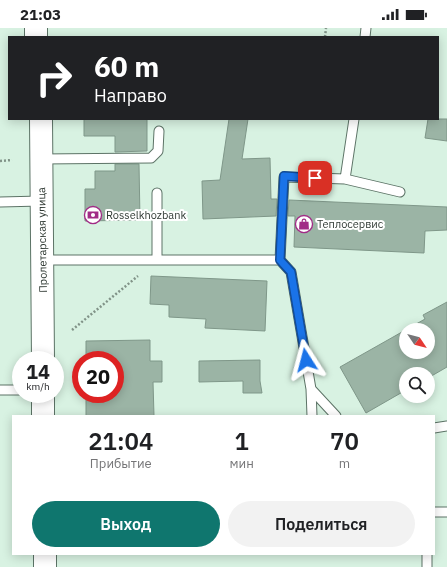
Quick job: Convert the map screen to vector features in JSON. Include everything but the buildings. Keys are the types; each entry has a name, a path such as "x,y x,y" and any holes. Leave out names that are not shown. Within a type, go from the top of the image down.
{"main road":[{"name":"Пролетарская улица","path":"41,120 43,351"},
{"path":"43,403 43,415"},
{"path":"45,555 45,567"}],"lane":[{"path":"346,179 354,120"},
{"path":"41,159 151,158 158,151 159,131"},
{"path":"312,415 311,389 291,272 280,260 284,176 346,179 400,192"},
{"path":"157,193 157,260"},
{"path":"0,202 41,201"},
{"path":"42,260 280,260"},
{"path":"311,389 335,415"},
{"path":"0,390 12,390"},
{"path":"435,428 447,426"},
{"path":"435,512 447,512"},
{"path":"427,555 427,567"}],"path":[{"path":"0,161 12,160"},
{"path":"72,330 157,260"}],"place":[{"name":"Rosselkhozbank","path":"93,215"},
{"name":"Теплосервис","path":"304,224"}],"route":[{"path":"306,360 291,272 280,260 284,176 315,178"}]}
